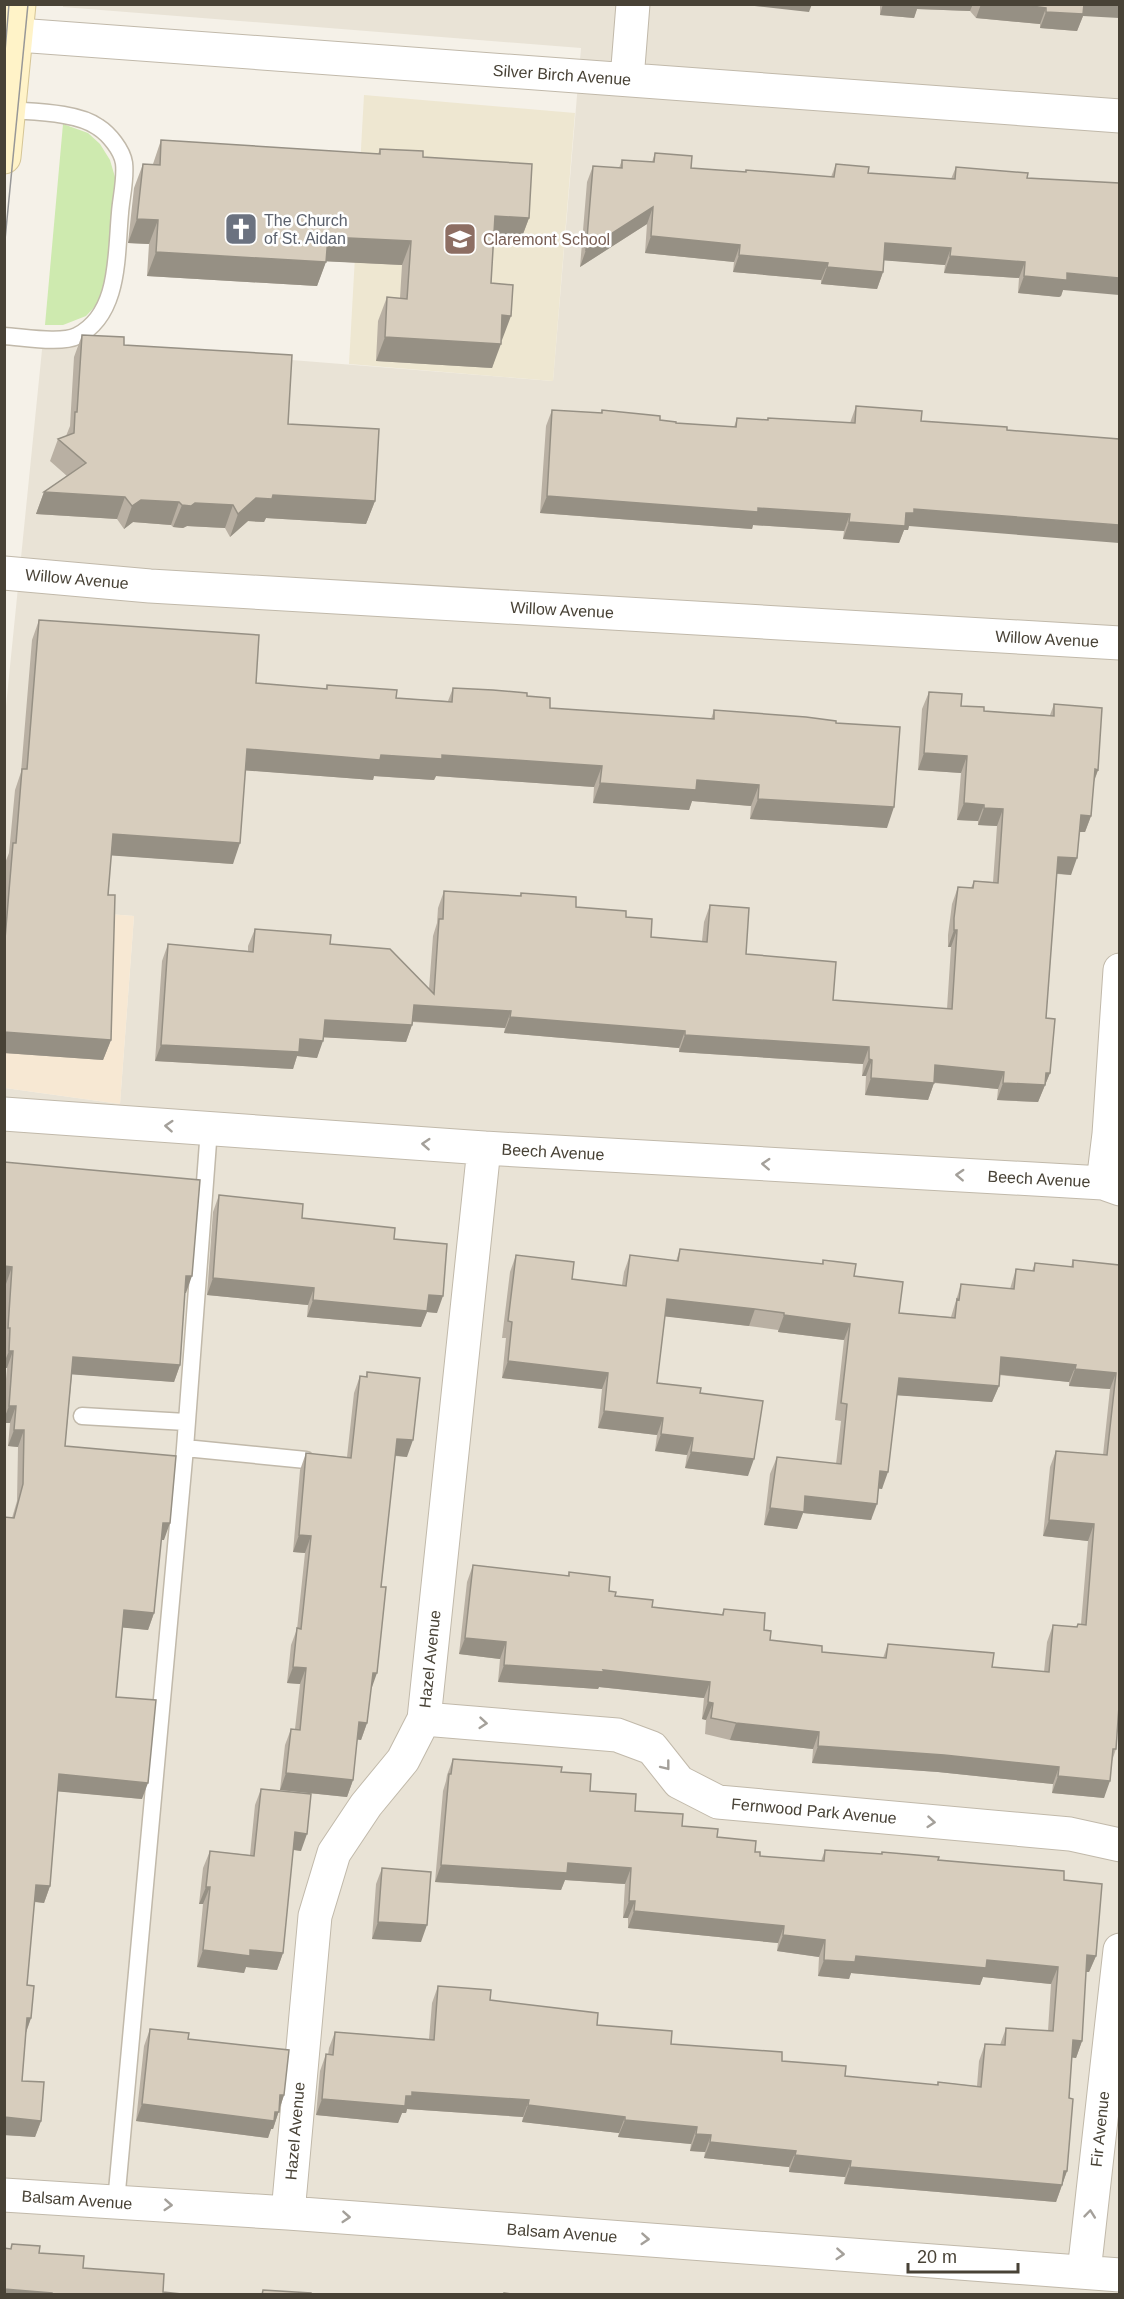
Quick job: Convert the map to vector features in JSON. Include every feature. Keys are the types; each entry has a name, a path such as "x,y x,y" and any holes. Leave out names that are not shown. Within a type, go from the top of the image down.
{"main road":[{"path":"4,157 9,110 13,24"}],"street":[{"path":"627,80 633,4"},
{"name":"Silver Birch Avenue","path":"13,24 627,80 1119,116"},
{"name":"Willow Avenue","path":"4,573 150,586 1119,643"},
{"path":"1111,1186 1109,1134 1119,970"},
{"name":"Beech Avenue","path":"4,1114 484,1148 1111,1186"},
{"name":"Hazel Avenue","path":"288,2213 315,1916 334,1853 366,1805 403,1760 424,1719 484,1148"},
{"name":"Fernwood Park Avenue","path":"424,1719 617,1735 652,1748 679,1782 718,1802 1070,1834 1119,1845"},
{"name":"Fir Avenue","path":"1084,2272 1119,1950"},
{"name":"Balsam Avenue","path":"4,2195 288,2213 1119,2275"}],"lane":[{"path":"4,336 74,338 95,325 104,309 116,273 124,162 113,141 98,126 80,118 9,110"},
{"path":"116,2202 185,1448 209,1129"},
{"path":"82,1416 186,1422"},
{"path":"185,1448 306,1460"}],"shaded area":[{"path":"63,5 1119,5 1119,2294 5,2294 5,1088 120,1104 134,916 5,906 5,716 43,340 553,381 581,48 63,7"},
{"name":"Claremont School","path":"364,95 575,113 553,381 349,364"},
{"path":"5,906 134,916 120,1104 5,1088"}],"green space":[{"path":"63,124 88,133 100,144 110,160 117,184 111,273 99,302 86,316 63,325 45,325"}],"building":[{"path":"1015,4 1084,4 1083,14 1046,12 1046,8"},
{"path":"161,140 380,154 380,149 423,151 423,157 532,164 529,218 495,216 491,283 513,285 511,316 502,315 501,344 385,337 387,297 407,299 411,241 328,237 326,262 156,252 158,220 137,219 143,164 160,165"},
{"path":"655,153 692,156 691,168 746,172 746,170 834,177 836,164 869,167 868,173 955,179 956,167 1028,173 1027,178 1119,183 1119,278 1067,273 1067,280 1024,276 1025,262 950,256 951,248 885,243 883,272 827,267 828,263 739,255 740,245 651,236 653,207 586,250 593,166 622,168 622,160 654,162"},
{"path":"82,335 124,337 124,345 292,355 288,424 379,429 375,501 273,495 272,499 256,498 238,514 233,505 195,503 191,506 182,505 179,502 141,500 132,506 125,497 44,492 86,463 58,439 74,433"},
{"path":"856,406 922,411 921,421 1007,427 1007,430 1119,439 1119,525 914,509 914,513 906,513 905,526 849,522 850,514 758,508 758,512 547,496 552,410 602,413 602,410 660,416 660,420 676,423 736,427 737,418 855,423"},
{"path":"39,620 259,635 256,683 327,689 327,685 397,690 396,698 452,702 453,688 493,690 550,698 550,708 714,719 714,710 806,717 836,721 836,723 900,727 894,807 758,799 759,785 697,780 696,790 600,783 602,766 442,755 442,759 381,755 380,760 247,749 240,843 113,834 108,895 115,895 111,1040 4,1032 4,951 13,843 16,843 22,769 27,769"},
{"path":"929,692 962,694 961,706 984,707 984,711 1054,716 1054,704 1102,708 1098,770 1095,769 1091,816 1081,815 1077,858 1058,857 1046,1018 1055,1019 1050,1073 1046,1073 1045,1085 1003,1083 1004,1072 935,1065 934,1083 871,1078 872,1060 869,1059 869,1047 685,1035 685,1031 510,1017 511,1011 414,1005 412,1025 325,1020 323,1041 300,1039 299,1052 161,1045 168,944 253,952 255,929 331,935 330,944 390,949 434,994 439,919 443,919 444,891 576,897 576,907 626,911 626,917 652,919 651,937 707,942 710,905 749,908 746,954 836,962 833,1000 952,1009 957,930 954,930 954,918 958,887 973,888 974,881 998,883 1003,809 984,808 984,805 964,803 967,756 924,753"},
{"path":"4,1162 200,1180 192,1276 186,1276 180,1365 73,1357 65,1446 176,1456 170,1523 163,1523 154,1613 124,1610 116,1697 156,1700 148,1783 59,1774 50,1886 36,1885 27,1985 34,1986 31,2018 27,2018 22,2081 44,2082 41,2121 5,2117 4,2122 4,1517 14,1518 23,1484 24,1430 14,1430 16,1406 9,1406 13,1351 9,1351 10,1328 8,1328 12,1267 4,1266"},
{"path":"219,1195 303,1204 302,1218 395,1228 394,1239 447,1244 443,1296 429,1295 427,1311 313,1300 314,1288 213,1278"},
{"path":"680,1249 823,1264 823,1260 856,1264 854,1276 903,1282 899,1313 955,1318 961,1284 1014,1289 1016,1269 1034,1271 1035,1263 1073,1267 1073,1260 1119,1265 1119,1706 1116,1749 1113,1749 1110,1781 1058,1776 1059,1767 944,1755 818,1746 819,1732 711,1718 713,1703 708,1702 710,1682 603,1670 604,1672 504,1665 506,1642 465,1638 473,1565 569,1576 569,1572 610,1577 609,1591 616,1592 615,1596 653,1600 652,1607 723,1615 724,1609 765,1613 764,1630 771,1631 770,1640 822,1646 822,1652 886,1658 888,1644 994,1653 992,1667 1049,1672 1053,1625 1077,1627 1078,1624 1086,1625 1094,1524 1049,1520 1056,1451 1107,1455 1116,1373 1075,1369 1076,1365 1001,1357 999,1386 899,1378 888,1472 880,1471 877,1504 805,1496 804,1512 770,1508 777,1457 841,1464 847,1404 841,1403 850,1324 755,1309 667,1299 657,1383 701,1388 700,1393 763,1401 754,1459 691,1452 693,1438 661,1434 663,1418 604,1411 608,1373 508,1361 512,1322 508,1321 516,1255 574,1262 572,1279 626,1286 630,1255 678,1261"},
{"path":"367,1372 420,1378 413,1440 397,1439 381,1587 386,1587 377,1673 373,1673 367,1723 359,1722 353,1780 286,1773 291,1729 300,1730 306,1668 293,1667 297,1628 301,1629 311,1536 299,1535 306,1453 351,1458 360,1376 367,1377"},
{"path":"453,1759 562,1767 561,1772 591,1774 590,1791 636,1794 635,1811 683,1814 682,1826 718,1829 717,1837 756,1841 755,1852 760,1852 760,1856 824,1861 825,1850 882,1854 882,1852 939,1857 938,1860 1064,1871 1064,1880 1102,1884 1096,1956 1087,1955 1082,2041 1073,2040 1069,2098 1073,2099 1067,2171 1064,2171 1062,2185 850,2167 851,2161 795,2155 796,2151 710,2142 711,2135 696,2134 697,2127 625,2120 625,2117 528,2105 529,2100 412,2092 412,2096 406,2096 405,2106 322,2099 326,2054 333,2055 335,2032 434,2040 438,1986 491,1990 490,2000 598,2013 597,2025 672,2031 671,2044 782,2052 782,2061 846,2066 845,2076 938,2085 938,2082 981,2087 985,2044 1005,2045 1006,2028 1053,2031 1058,1967 987,1960 986,1968 856,1956 855,1962 824,1960 825,1940 783,1935 784,1926 634,1911 635,1901 629,1901 631,1868 568,1863 567,1873 441,1865 449,1774 451,1774"},
{"path":"261,1789 311,1794 307,1834 295,1832 283,1953 250,1950 250,1956 203,1950 210,1887 206,1887 210,1851 254,1856"},
{"path":"382,1868 431,1872 427,1925 378,1922"},
{"path":"150,2029 189,2033 188,2039 289,2050 284,2095 280,2095 279,2112 275,2112 274,2121 142,2104"},
{"path":"12,2244 40,2246 39,2253 84,2256 83,2268 164,2274 163,2292 191,2295 52,2295 52,2293 4,2289 4,2248 11,2249"},
{"path":"263,2290 311,2293 311,2295 262,2295"}],"tram line":[{"path":"4,63 9,4"},
{"path":"4,250 28,4"}],"place":[{"name":"The Church of St. Aidan","path":"241,229"},
{"name":"Claremont School","path":"460,239"}]}
